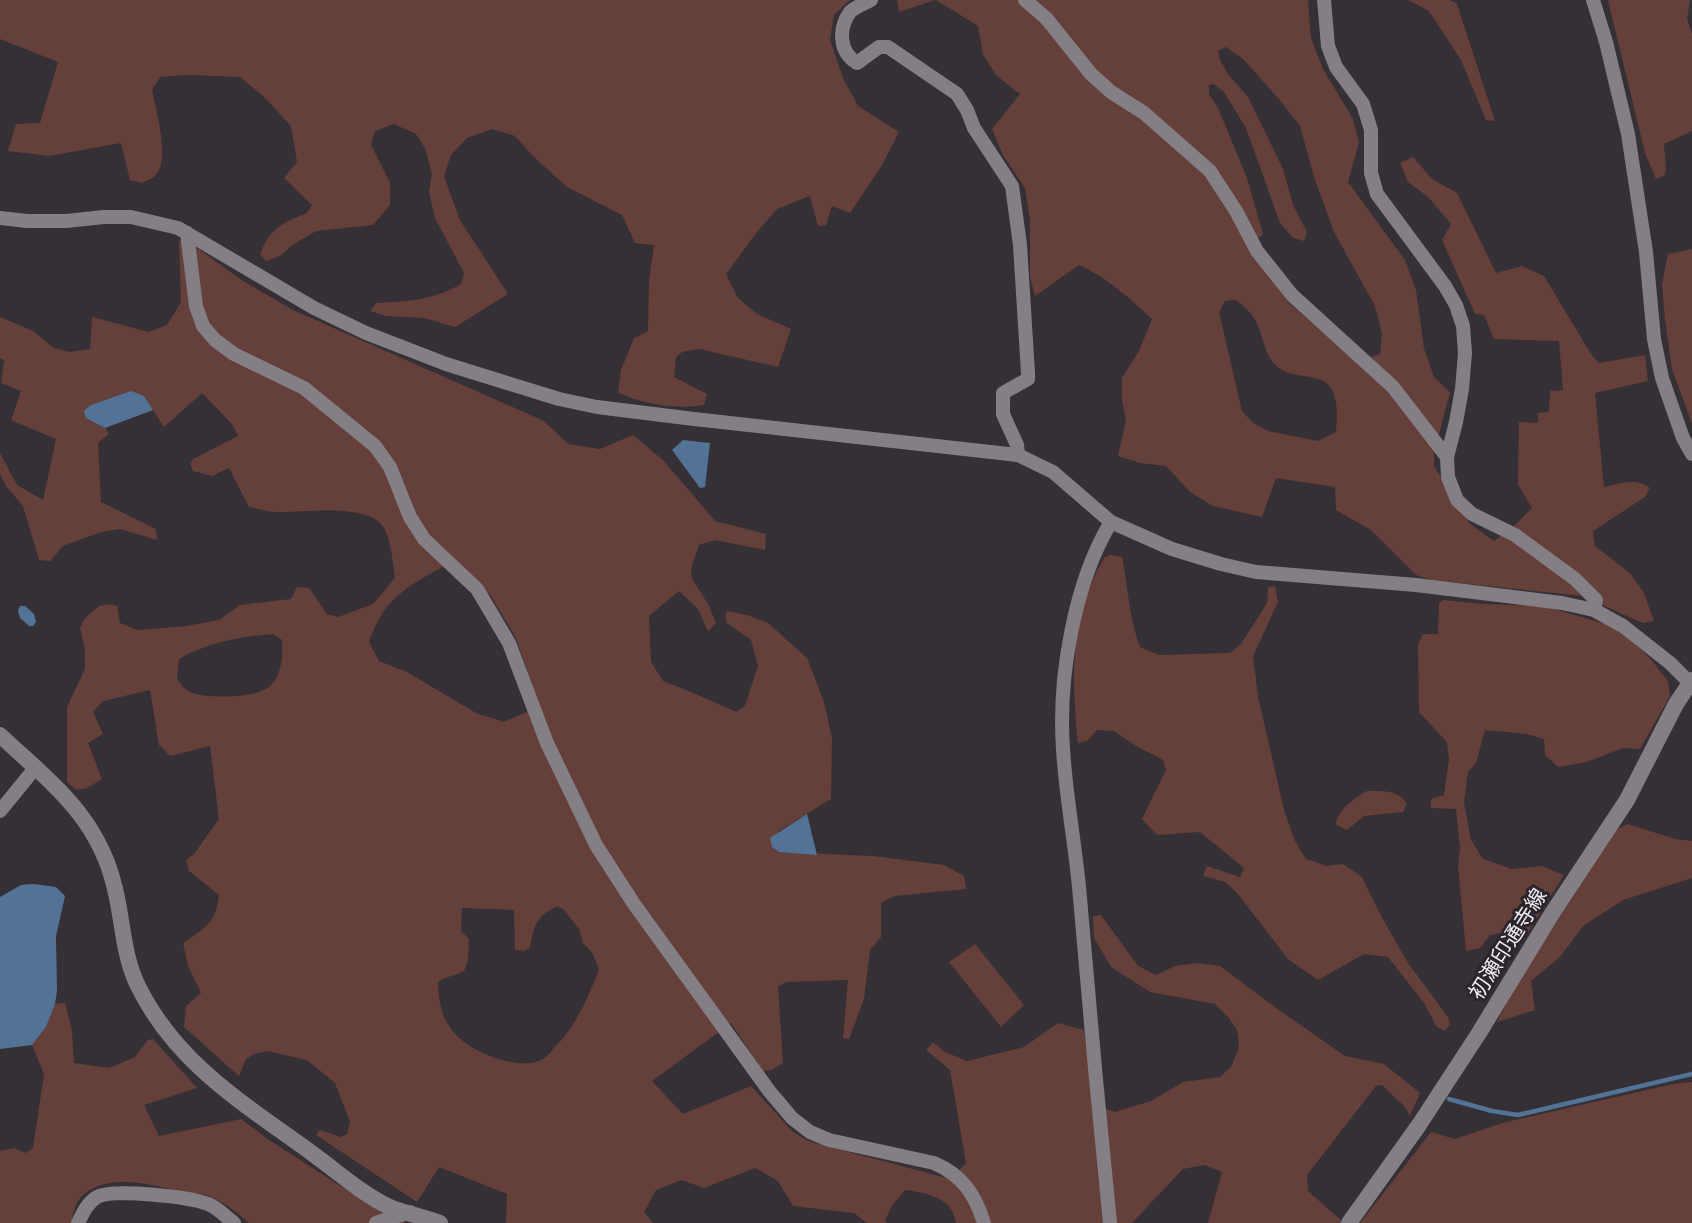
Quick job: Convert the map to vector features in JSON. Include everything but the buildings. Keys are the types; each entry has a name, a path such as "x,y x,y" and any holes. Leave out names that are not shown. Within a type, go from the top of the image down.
{"street":[{"path":"871,0 852,10 844,23 842,43 848,57 857,63 879,47 888,47 957,94 974,128 1012,186 1020,245 1028,379 1023,384 1003,393 1003,414 1017,445 1018,455"},
{"path":"1025,0 1046,18 1091,74 1111,92 1144,113 1210,171 1236,211 1257,251 1292,295 1393,387 1447,457"},
{"path":"1324,0 1328,46 1336,67 1363,104 1371,130 1371,173 1377,194 1445,286 1456,304 1463,326 1465,353 1462,389 1447,457 1448,477 1457,500 1472,514 1515,535 1575,579 1596,600 1594,610"},
{"path":"1593,0 1606,42 1628,134 1646,252 1654,339 1662,378 1683,438 1692,454"},
{"path":"0,218 27,221 131,218 178,228 314,308 366,333 446,364 559,399 597,407 694,419 1018,455 1053,472 1111,522 1172,549 1221,564 1256,572 1416,585 1562,603 1594,610 1623,626 1671,663 1691,682"},
{"path":"187,233 196,306 203,326 215,340 234,354 304,388 375,446 390,467 410,517 424,539 477,589 509,643 547,743 596,845 634,904 770,1092 792,1118 810,1132 829,1140 934,1163 950,1170 960,1178 979,1206 984,1223"},
{"path":"1110,1223 1076,855 1063,749 1063,701 1074,622 1089,567 1099,542 1111,522"},
{"name":"初瀬印通寺線","path":"1349,1223 1425,1116 1553,912 1627,800 1676,704 1691,682"},
{"path":"0,735 36,767 87,821 104,854 115,887 126,950 136,983 153,1015 180,1050 198,1068 244,1105 366,1193 392,1208 440,1223"},
{"path":"0,811 36,767"},
{"path":"78,1223 85,1207 98,1196 124,1193 191,1199 210,1204 234,1223"},
{"path":"376,1223 410,1212"}],"shaded area":[{"path":"0,0 850,0 834,15 830,40 843,78 858,106 899,132 882,165 850,213 832,206 826,225 818,226 810,196 777,209 726,274 738,298 757,314 791,329 778,367 699,349 682,352 676,357 674,377 707,394 704,405 683,407 660,405 637,400 618,392 621,370 634,338 648,331 649,281 654,245 635,243 622,215 567,187 515,136 492,129 467,138 451,155 444,176 460,220 508,294 455,327 424,318 386,316 370,311 376,303 420,299 450,290 461,284 464,273 435,218 429,192 432,174 425,148 416,134 394,124 375,131 371,145 390,183 390,205 373,225 316,231 294,244 280,256 266,261 260,254 268,238 284,223 307,213 312,205 284,178 297,162 291,126 266,99 240,77 188,75 160,77 152,90 161,135 162,159 160,169 155,176 142,183 130,180 121,143 49,156 8,151 16,124 40,123 58,62 0,39"},
{"path":"897,0 935,0 899,12"},
{"path":"936,0 1308,0 1311,38 1323,69 1353,119 1359,142 1348,182 1405,260 1416,290 1424,349 1434,377 1450,392 1434,453 1434,466 1470,524 1494,541 1532,508 1518,484 1519,422 1538,423 1538,413 1549,412 1550,391 1563,390 1559,341 1494,339 1484,315 1475,314 1442,240 1451,224 1428,197 1408,182 1400,163 1413,157 1432,179 1457,193 1496,273 1522,266 1544,276 1591,354 1599,363 1645,355 1648,381 1595,393 1604,487 1634,482 1650,488 1645,497 1593,531 1595,546 1630,573 1644,593 1654,621 1643,623 1582,596 1432,580 1416,575 1371,530 1336,510 1335,487 1276,478 1262,517 1213,506 1190,492 1166,466 1140,463 1118,456 1126,420 1122,399 1122,378 1139,351 1152,319 1109,282 1079,265 1035,296 1030,277 1030,220 1025,188 1003,155 992,129 1020,94 997,76 983,55 978,26","holes":["1226,47 1243,59 1300,126 1315,180 1334,232 1375,306 1382,334 1380,354 1356,362 1289,303 1249,247 1263,234 1247,178 1218,108 1209,94 1209,85 1214,84 1224,92 1246,128 1280,223 1293,238 1304,241 1307,232 1293,205 1283,169 1248,97 1228,74 1220,60 1218,51","1235,300 1253,317 1272,361 1279,368 1292,374 1320,380 1330,387 1336,403 1336,432 1318,441 1268,431 1253,423 1242,411 1219,312 1225,301"]},
{"path":"1408,0 1450,0 1457,4 1495,121 1486,120 1461,60 1429,11"},
{"path":"1608,0 1690,0 1687,19 1692,34 1692,131 1664,144 1666,169 1664,176 1656,179 1645,153"},
{"path":"179,240 200,250 243,281 293,310 544,421 568,444 600,449 633,435 664,461 715,521 766,534 765,550 715,540 699,545 691,569 692,579 708,604 716,623 708,631 698,609 679,591 649,616 651,662 663,681 736,712 745,706 758,666 751,640 727,623 725,616 727,611 768,623 807,658 824,702 832,738 831,799 779,831 779,852 873,856 944,865 964,876 966,889 894,896 881,903 881,937 870,950 864,999 849,1039 843,1038 848,980 786,982 778,987 783,1063 772,1070 763,1071 731,1023 652,1081 683,1114 751,1086 792,1131 808,1141 950,1179 966,1163 950,1070 926,1050 933,1042 945,1052 967,1061 1024,1047 1058,1023 1084,1030 1096,1106 1115,1112 1151,1101 1183,1082 1220,1077 1231,1067 1239,1047 1237,1030 1229,1018 1215,1004 1150,992 1111,967 1094,938 1093,916 1101,915 1138,966 1156,975 1175,966 1198,963 1220,966 1345,1056 1384,1064 1420,1093 1410,1116 1406,1108 1382,1085 1376,1086 1307,1175 1308,1191 1344,1223 1208,1223 1222,1172 1204,1165 1183,1169 1132,1223 956,1223 954,1214 944,1202 930,1195 905,1190 891,1207 885,1221 887,1223 867,1223 854,1213 793,1206 778,1181 755,1168 704,1188 682,1180 656,1190 644,1212 653,1223 506,1223 507,1194 439,1167 417,1202 316,1135 320,1130 341,1137 347,1134 350,1122 335,1083 307,1060 267,1051 254,1054 246,1059 239,1076 184,1027 186,1006 201,993 188,966 183,943 212,919 219,895 189,871 186,860 194,854 219,819 210,746 170,756 159,745 150,690 103,701 93,712 103,734 88,743 102,779 87,788 76,790 67,782 67,707 85,669 85,650 80,628 85,618 99,606 109,604 117,606 120,623 138,630 186,626 219,620 240,605 291,599 297,587 309,588 327,614 338,617 373,604 395,578 386,533 376,520 350,512 274,512 249,507 229,468 212,476 193,471 190,464 193,459 238,436 232,424 202,393 164,427 144,396 86,418 105,428 109,434 98,443 101,502 156,529 157,540 120,529 101,532 63,546 50,561 39,560 23,506 6,486 0,474 0,453 17,485 43,500 56,439 11,420 21,391 1,383 4,360 0,358 0,317 33,331 54,348 69,352 90,349 92,317 149,332 167,325 181,302","holes":["454,560 491,596 515,636 540,706 504,722 476,713 407,672 379,661 369,642 384,612 402,592","273,634 282,640 280,670 271,685 255,693 220,697 198,694 183,687 177,679 179,659 213,644","558,906 564,910 579,929 583,943 593,954 599,970 580,1012 561,1040 543,1059 532,1063 520,1063 492,1057 478,1051 456,1035 446,1021 442,1010 438,982 464,971 468,960 469,939 461,931 462,908 514,910 515,950 525,951 530,947 537,922"]},
{"path":"1692,249 1692,424 1672,369 1662,284 1668,254"},
{"path":"1111,555 1122,557 1131,614 1140,647 1159,655 1230,653 1241,644 1267,603 1268,587 1275,586 1278,602 1253,656 1258,696 1284,810 1295,841 1306,859 1327,866 1343,864 1362,877 1408,963 1448,1017 1450,1024 1445,1031 1437,1027 1424,1003 1388,957 1364,954 1318,980 1288,959 1237,893 1225,882 1203,876 1207,866 1240,877 1244,868 1200,832 1157,835 1142,819 1166,770 1163,760 1114,731 1097,730 1087,741 1078,743 1074,671 1079,624 1094,578 1105,557"},
{"path":"1443,600 1543,606 1616,627 1649,657 1668,681 1670,696 1640,749 1623,748 1587,762 1558,767 1545,755 1544,739 1527,734 1485,730 1476,763 1468,772 1464,803 1471,840 1483,859 1512,869 1542,866 1564,875 1520,945 1502,933 1490,935 1480,948 1466,951 1458,866 1460,848 1456,809 1431,808 1431,799 1444,795 1449,760 1447,742 1419,712 1418,645 1423,634 1438,634 1439,603"},
{"path":"1367,791 1395,793 1407,804 1403,812 1364,816 1347,830 1335,824 1340,813 1348,804"},
{"path":"1628,824 1675,839 1692,841 1692,878 1623,900 1583,926 1560,957 1531,981 1535,1010 1497,1022 1518,981 1617,829"},
{"path":"975,944 1024,1005 1001,1027 949,962"},
{"path":"65,1003 72,1031 74,1063 109,1068 135,1057 148,1040 153,1039 197,1088 144,1105 159,1136 241,1119 269,1140 381,1212 407,1223 249,1223 226,1205 208,1196 135,1182 122,1182 99,1186 84,1194 76,1205 71,1223 0,1223 0,1151 14,1148 25,1153 33,1148 44,1074 32,1045 46,1027 55,1004"},
{"path":"1692,1082 1692,1223 1360,1223 1431,1132 1455,1139 1502,1123 1673,1084"}],"water":[{"path":"131,391 144,396 153,410 105,428 86,418 84,411 91,405"},
{"path":"683,440 710,443 705,487 700,488 672,450"},
{"path":"20,606 25,606 34,614 36,622 33,626 29,626 20,618 18,611"},
{"path":"807,814 817,855 779,852 772,847 770,838"},
{"path":"21,885 56,887 65,896 56,936 57,991 55,1004 46,1027 32,1045 0,1049 0,897"}],"waterway":[{"path":"1449,1099 1492,1111 1518,1115 1692,1074"}]}
